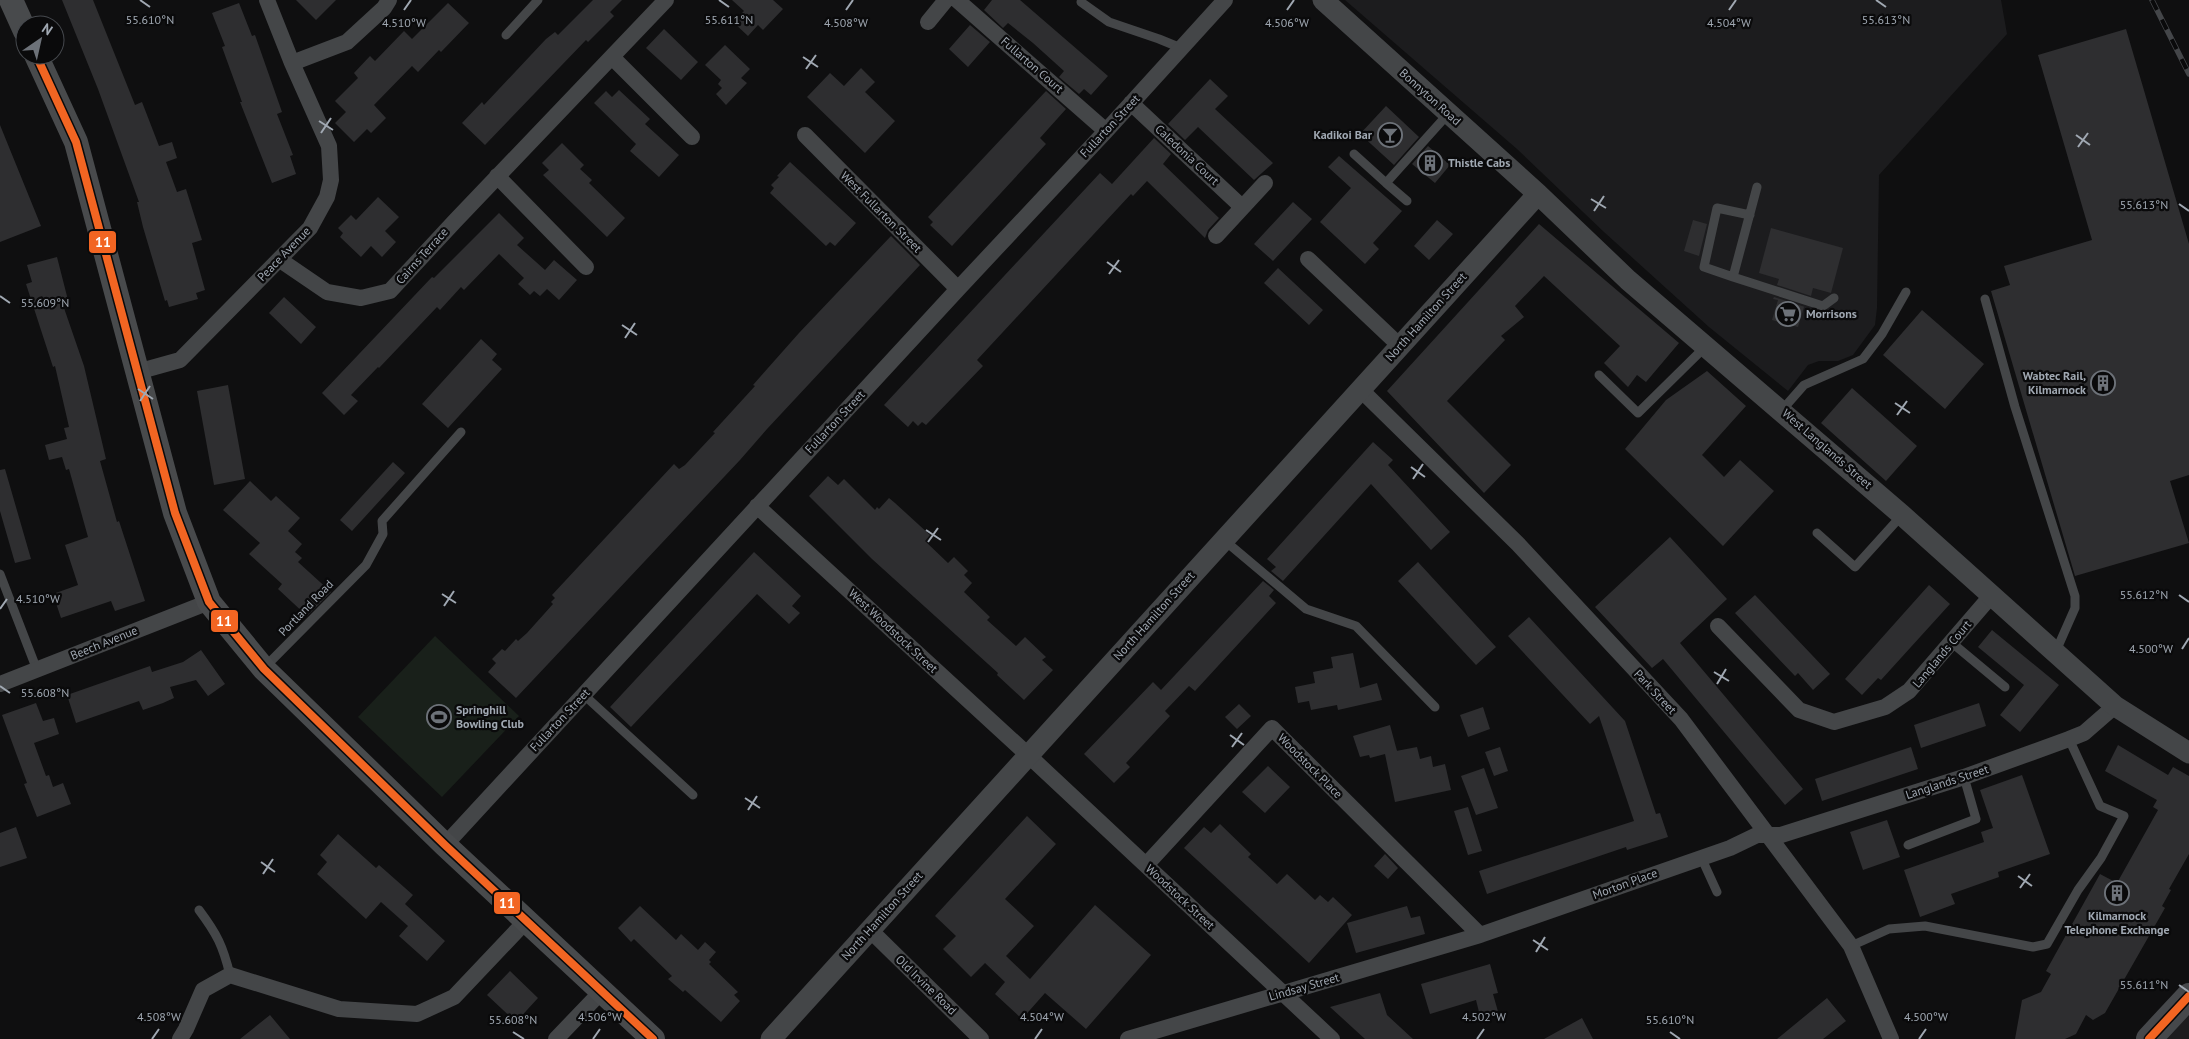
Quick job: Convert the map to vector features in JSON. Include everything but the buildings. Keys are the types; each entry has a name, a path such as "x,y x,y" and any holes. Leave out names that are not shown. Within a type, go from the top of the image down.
{"main road":[{"path":"11,0 18,15"},
{"path":"41,65 76,142 175,513 208,602 264,669 445,845 653,1039"},
{"path":"2149,1039 2189,996"}],"street":[{"name":"Peace Avenue","path":"138,372 180,360 280,260 317,218 327,197 331,180 329,146 292,64 267,0"},
{"path":"292,64 347,42 384,8 389,0"},
{"name":"Cairns Terrace","path":"280,260 327,292 361,298 390,291 497,176 666,0"},
{"path":"928,22 946,0"},
{"name":"Fullarton Court","path":"957,0 1106,131"},
{"name":"Fullarton Street","path":"445,845 1225,0"},
{"name":"Bonnyton Road","path":"1323,0 1538,194"},
{"path":"612,57 692,138"},
{"name":"Caledonia Court","path":"1131,103 1242,208"},
{"name":"West Fullarton Street","path":"805,135 958,288"},
{"path":"497,176 586,267"},
{"path":"1216,236 1264,183"},
{"name":"North Hamilton Street","path":"771,1039 1538,194"},
{"name":"West Langlands Street","path":"1538,194 1628,280 1782,410 2115,706"},
{"path":"1308,259 1400,346"},
{"name":"Park Street","path":"1360,390 1518,544 1681,719 1852,946 1891,1039"},
{"name":"West Woodstock Street","path":"757,506 1028,755"},
{"name":"Langlands Court","path":"1718,626 1799,710 1834,722 1885,707 1909,691 1990,596"},
{"name":"Beech Avenue","path":"0,684 208,602"},
{"path":"2115,706 2189,753"},
{"name":"Langlands Street","path":"1770,835 1781,835 1964,777 2069,739 2084,733 2115,706"},
{"name":"Woodstock Place","path":"1146,865 1272,728 1480,935"},
{"name":"Woodstock Street","path":"1028,755 1332,1039"},
{"name":"Morton Place","path":"1480,935 1730,848 1757,834 1770,835"},
{"path":"180,1039 203,990 230,975 339,1009 417,1014 454,997 526,921"},
{"name":"Old Irvine Road","path":"870,930 981,1039"},
{"name":"Lindsay Street","path":"1137,1038 1480,935"},
{"path":"556,1039 602,991"}],"lane":[{"path":"506,35 538,0"},
{"path":"1081,2 1109,22 1159,38 1181,48"},
{"path":"1386,183 1448,114"},
{"path":"1354,154 1407,201"},
{"path":"1733,277 1757,187"},
{"path":"1750,215 1717,208 1704,267 1823,306 1834,298"},
{"path":"1782,410 1804,385 1863,359 1882,334 1906,292"},
{"path":"1985,300 2075,596 2075,608 2055,654"},
{"path":"1599,375 1638,413 1705,346"},
{"name":"Portland Road","path":"264,669 366,565 383,534 382,521 460,432"},
{"path":"1817,533 1855,567 1902,515"},
{"path":"1224,540 1306,609 1356,626 1435,707"},
{"path":"0,574 37,670"},
{"path":"1952,642 2005,687"},
{"path":"584,695 693,795"},
{"path":"1852,946 1889,929 1925,926 2033,947 2047,944 2124,816 2100,806 2075,756 2069,739"},
{"path":"1908,845 1976,819 1964,777"},
{"path":"1701,857 1717,892"},
{"path":"199,910 213,928 223,947 230,975"}],"shaded area":[{"path":"1345,0 2001,0 2007,34 1879,175 1877,308 1875,325 1853,355 1838,361 1819,361 1808,365 1788,391 1709,327 1604,232 1517,149"},
{"name":"Springhill Bowling Club","path":"435,636 519,716 442,797 358,717"},
{"path":"2189,989 2189,1039 2137,1039"}],"railway":[{"path":"2152,0 2189,74"}],"transit line":[{"name":"11","path":"41,65 76,142 175,513 209,602 264,669 445,845 653,1039"},
{"name":"11","path":"2149,1039 2189,996"}],"place":[{"name":"Kadikoi Bar","path":"1390,135"},
{"name":"Thistle Cabs","path":"1430,163"},
{"name":"Morrisons","path":"1788,314"},
{"name":"Wabtec Rail, Kilmarnock","path":"2103,383"},
{"name":"Springhill Bowling Club","path":"439,717"},
{"name":"Kilmarnock Telephone Exchange","path":"2117,893"}]}
